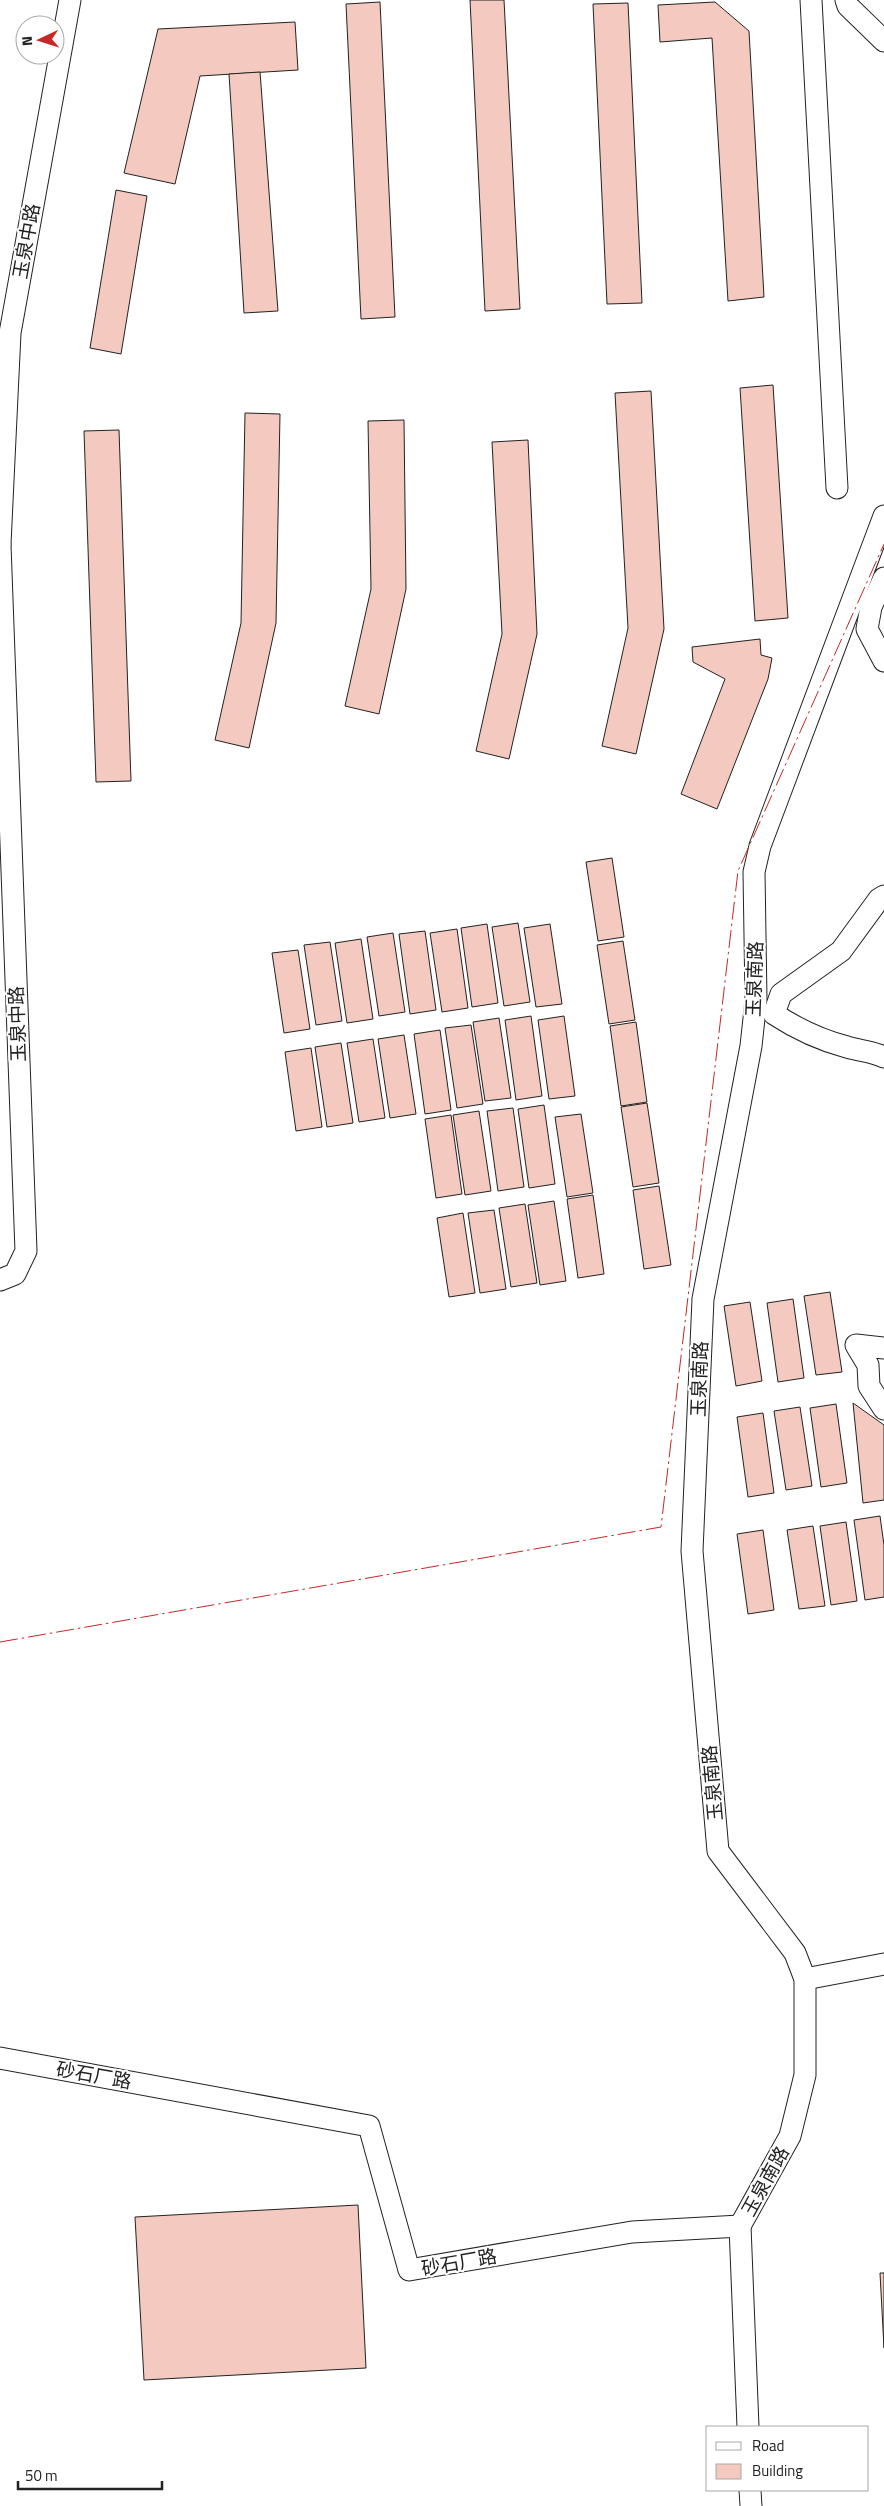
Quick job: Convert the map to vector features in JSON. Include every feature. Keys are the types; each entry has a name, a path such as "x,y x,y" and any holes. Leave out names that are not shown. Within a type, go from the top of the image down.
{"street":[{"name":"玉泉中路","path":"0,1280 15,1274 26,1251 0,544 10,333 70,0"},
{"path":"811,0 837,488"},
{"path":"846,0 848,6 884,41"},
{"name":"玉泉南路","path":"740,2226 790,2136 805,2075 805,1979 795,1953 718,1851 692,1550 703,1299 751,1046 756,1000 754,872 760,846 884,516"},
{"path":"884,578 871,607 868,629 884,661"},
{"path":"884,896 879,899 841,951 781,994 774,1014 799,1031 848,1048 870,1050 884,1057"},
{"path":"884,1348 856,1344 868,1365 869,1386 884,1409"},
{"path":"805,1979 884,1964"},
{"name":"砂石厂路","path":"0,2058 369,2126 409,2270 632,2232 740,2226"},
{"path":"740,2226 748,2426"},
{"path":"750,2491 751,2506"}],"building":[{"path":"470,0 504,0 520,309 485,311"},
{"path":"380,2 395,317 361,319 346,4"},
{"path":"715,2 749,31 764,297 728,301 712,38 660,42 658,5"},
{"path":"628,3 642,303 607,304 593,4"},
{"path":"295,22 298,70 200,76 175,184 124,173 158,29"},
{"path":"260,72 278,311 244,313 229,74"},
{"path":"116,190 147,196 121,354 90,348"},
{"path":"773,385 788,618 755,621 740,388"},
{"path":"651,391 664,629 636,754 602,746 628,628 615,393"},
{"path":"245,413 280,414 276,623 249,748 215,740 241,623"},
{"path":"404,420 406,589 379,714 345,706 371,589 368,421"},
{"path":"119,430 131,781 96,782 84,431"},
{"path":"528,440 537,634 509,759 476,751 502,634 492,442"},
{"path":"760,639 761,655 772,658 768,679 717,809 681,794 725,679 693,662 692,647"},
{"path":"612,858 624,937 598,941 586,862"},
{"path":"518,923 530,1002 504,1006 492,927"},
{"path":"487,924 498,1003 472,1007 461,928"},
{"path":"550,924 562,1004 536,1007 524,928"},
{"path":"457,929 468,1008 442,1012 430,933"},
{"path":"425,931 436,1010 410,1014 399,934"},
{"path":"393,933 405,1012 379,1016 367,937"},
{"path":"361,939 373,1019 347,1023 335,943"},
{"path":"623,941 635,1020 609,1024 597,945"},
{"path":"330,942 342,1021 316,1025 304,945"},
{"path":"298,950 310,1029 284,1033 272,953"},
{"path":"531,1016 542,1096 516,1100 505,1020"},
{"path":"564,1016 575,1096 549,1099 538,1020"},
{"path":"499,1018 511,1098 485,1101 473,1022"},
{"path":"636,1022 647,1102 621,1106 610,1026"},
{"path":"471,1025 483,1104 457,1108 445,1028"},
{"path":"440,1030 451,1110 425,1114 414,1034"},
{"path":"404,1035 416,1114 390,1118 378,1039"},
{"path":"373,1039 385,1118 359,1122 347,1043"},
{"path":"341,1043 353,1123 327,1127 315,1047"},
{"path":"311,1048 322,1127 296,1131 285,1052"},
{"path":"647,1103 659,1183 633,1187 621,1107"},
{"path":"544,1105 555,1184 529,1188 518,1109"},
{"path":"513,1108 524,1187 498,1191 487,1111"},
{"path":"479,1111 491,1191 465,1195 453,1115"},
{"path":"581,1114 593,1193 567,1197 555,1117"},
{"path":"451,1115 462,1194 436,1198 425,1119"},
{"path":"659,1186 671,1265 644,1269 633,1190"},
{"path":"593,1195 604,1274 578,1278 567,1199"},
{"path":"554,1201 566,1281 540,1285 528,1205"},
{"path":"525,1204 537,1283 511,1287 499,1208"},
{"path":"494,1210 506,1289 480,1293 468,1213"},
{"path":"463,1213 475,1293 449,1297 437,1218"},
{"path":"830,1292 842,1372 816,1375 804,1296"},
{"path":"793,1299 804,1378 778,1382 767,1303"},
{"path":"750,1302 762,1381 736,1386 724,1306"},
{"path":"853,1403 884,1425 884,1500 863,1503"},
{"path":"836,1404 847,1483 821,1487 810,1408"},
{"path":"800,1407 812,1486 786,1490 774,1411"},
{"path":"763,1413 774,1493 748,1497 737,1417"},
{"path":"880,1516 884,1545 884,1597 865,1600 854,1520"},
{"path":"846,1522 857,1601 831,1605 820,1526"},
{"path":"813,1526 825,1606 799,1609 787,1530"},
{"path":"763,1530 774,1610 748,1614 737,1534"},
{"path":"358,2205 366,2368 144,2380 135,2217"},
{"path":"880,2273 884,2273 884,2348"}],"power":[{"path":"0,1642 661,1527 738,871 884,544"}]}
